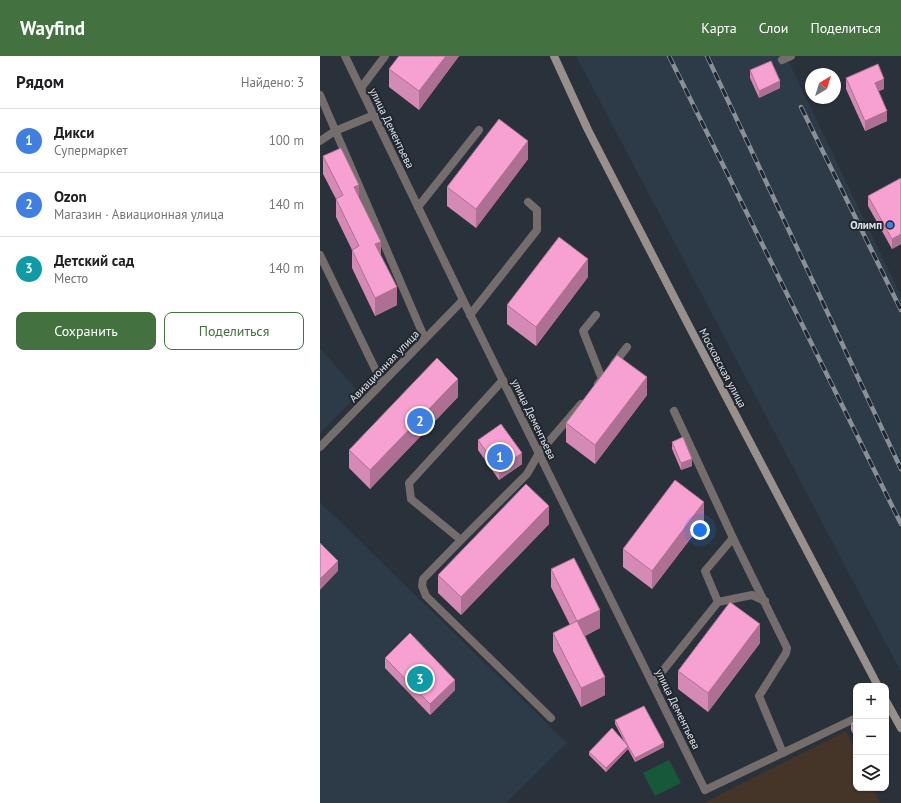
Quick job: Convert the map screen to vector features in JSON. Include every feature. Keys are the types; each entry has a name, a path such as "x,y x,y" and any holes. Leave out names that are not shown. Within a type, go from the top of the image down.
{"street":[{"name":"улица Дементьева","path":"345,56 470,315 705,790 783,753"},
{"path":"361,88 385,56"},
{"name":"Московская улица","path":"554,56 588,130 682,314 876,683"},
{"path":"782,60 791,56"},
{"path":"320,95 425,339"},
{"path":"320,141 335,131 374,115"},
{"path":"418,207 479,130"},
{"path":"470,315 537,230 537,210 528,202"},
{"path":"320,255 382,383"},
{"name":"Авиационная улица","path":"320,447 463,300"},
{"path":"596,315 583,331 606,374"},
{"path":"550,718 426,596 422,586 423,579 527,474 539,453 606,374 627,346"},
{"path":"461,540 411,500 409,483 502,380"},
{"path":"674,411 733,538 787,648 786,653 759,696 783,753 854,719"},
{"path":"718,602 705,571 733,538"},
{"path":"653,683 718,602 752,595 765,601"},
{"path":"889,707 901,728"}],"shaded area":[{"path":"576,56 786,56 805,96 805,104 809,104 901,296 901,672"},
{"path":"320,348 359,393 320,434"},
{"path":"320,502 567,743 506,803 320,803"},
{"path":"846,731 853,746 853,791 874,791 880,803 703,803"}],"green space":[{"path":"669,760 681,783 655,796 643,773"}],"building":[{"path":"399,56 446,56 419,91 389,69"},
{"path":"771,61 780,81 759,91 750,70"},
{"path":"878,64 884,79 875,83 887,111 865,121 846,78"},
{"path":"499,119 528,141 476,209 447,187"},
{"path":"341,148 359,185 354,187 381,242 375,244 397,287 375,298 352,250 359,246 336,199 343,195 323,156"},
{"name":"Олимп","path":"901,178 901,234 892,239 868,196"},
{"path":"559,237 588,259 536,327 507,305"},
{"path":"617,355 647,377 595,445 566,423"},
{"path":"437,358 458,379 370,470 349,450"},
{"path":"501,424 522,453 499,469 478,440"},
{"path":"683,437 692,459 681,463 672,442"},
{"path":"675,480 704,502 652,571 623,549"},
{"path":"526,484 549,506 461,597 438,575"},
{"path":"320,543 338,561 320,579"},
{"path":"574,558 600,610 577,621 551,569"},
{"path":"730,602 760,624 708,693 678,671"},
{"path":"577,621 605,677 581,688 553,633"},
{"path":"410,633 455,680 430,704 385,658"},
{"path":"644,706 664,743 635,758 615,720"},
{"path":"612,728 628,746 606,768 589,752"}],"railway":[{"path":"669,56 901,524"},
{"path":"707,56 901,469"},
{"path":"801,107 901,310"}],"place":[{"name":"Олимп","path":"890,225"},
{"name":"Ozon","path":"420,421"},
{"name":"Дикси","path":"500,457"},
{"name":"Детский сад","path":"420,679"}]}
